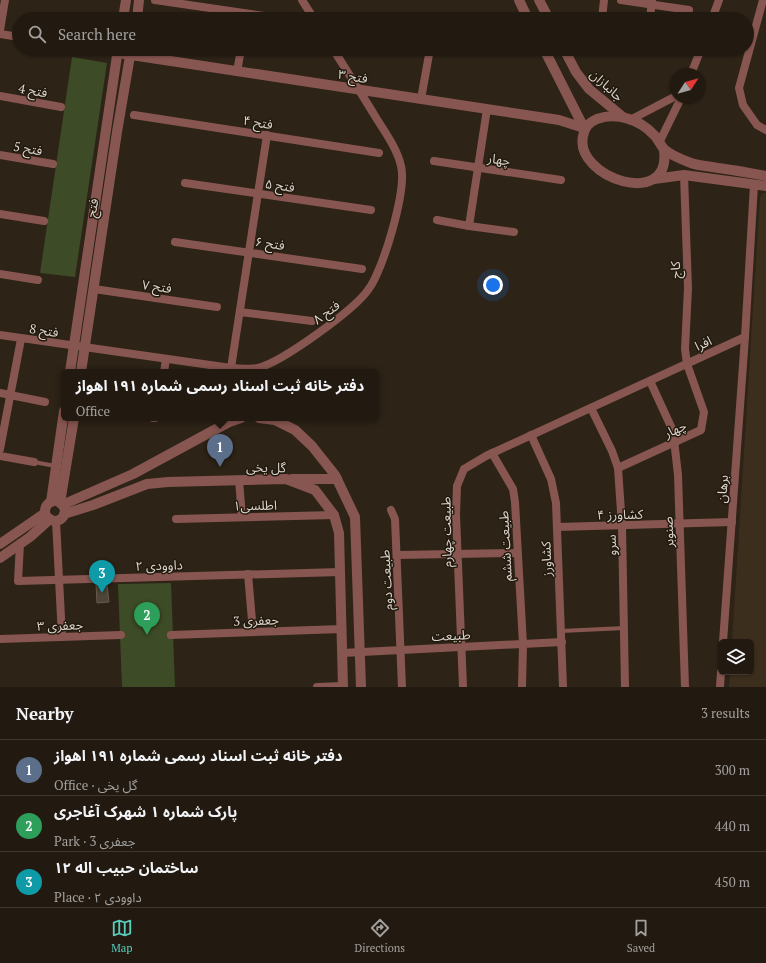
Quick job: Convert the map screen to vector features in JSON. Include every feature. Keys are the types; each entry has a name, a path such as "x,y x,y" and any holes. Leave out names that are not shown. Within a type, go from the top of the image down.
{"street":[{"path":"0,30 5,0"},
{"path":"124,12 126,0"},
{"path":"138,12 139,0"},
{"path":"155,0 223,12"},
{"path":"302,0 310,12"},
{"path":"519,0 525,12"},
{"path":"539,0 545,12"},
{"path":"603,12 604,0"},
{"path":"622,0 652,2 689,10"},
{"path":"715,12 719,0"},
{"path":"754,32 763,0"},
{"path":"651,12 652,2"},
{"path":"0,34 12,36"},
{"name":"فتح","path":"70,369 117,56"},
{"name":"فتح","path":"82,369 117,132 130,56"},
{"name":"فتح ۳","path":"152,56 237,72 559,120 584,128"},
{"path":"237,72 240,56"},
{"name":"فتح ۸","path":"85,349 231,368 256,369 266,366 303,344 350,308 369,290 389,239 399,206 403,183 401,166 389,138 337,56"},
{"path":"422,99 429,56"},
{"path":"548,56 584,128 582,141 586,154 596,167 608,176 621,181 634,183 684,175 766,186"},
{"name":"جانبازان","path":"568,56 576,72 589,89 626,118"},
{"path":"693,68 698,56"},
{"path":"747,56 738,88 743,106 757,125 766,130"},
{"name":"فتح 4","path":"0,96 61,107"},
{"path":"626,118 670,99"},
{"path":"654,179 662,170 665,160 662,146 679,104"},
{"path":"469,226 487,109"},
{"name":"فتح ۴","path":"134,115 379,153"},
{"path":"584,128 591,122 600,118 626,118 640,124 654,135 662,146 692,164 766,176"},
{"path":"231,368 267,136"},
{"name":"فتح 5","path":"0,155 53,164"},
{"name":"چهار","path":"434,162 561,180"},
{"name":"کاج","path":"684,175 688,288 685,349 687,364"},
{"name":"فتح ۵","path":"185,184 371,210"},
{"path":"745,337 754,184"},
{"path":"0,214 44,221"},
{"path":"437,220 514,232"},
{"name":"فتح ۶","path":"175,242 362,269"},
{"path":"0,274 38,280"},
{"name":"فتح ۷","path":"94,289 217,307"},
{"path":"240,312 312,321"},
{"name":"فتح 8","path":"0,336 85,349"},
{"name":"افرا","path":"531,435 745,337"},
{"name":"برهان","path":"723,639 745,337"},
{"path":"0,449 21,339"},
{"path":"164,369 166,359"},
{"name":"چهار","path":"618,468 701,430 704,412 687,364"},
{"name":"صنوبر","path":"650,381 673,431 675,442 680,524 686,687"},
{"path":"0,393 45,402"},
{"name":"سرو","path":"591,408 612,451 618,468 622,526 625,687"},
{"path":"62,637 55,511 56,466 63,421"},
{"path":"0,558 30,537 55,511 73,421"},
{"path":"0,544 55,511 133,474 232,421"},
{"path":"277,421 295,430 312,446 337,479 355,517 361,687"},
{"name":"طبیعت چهارم","path":"463,687 457,486 464,469 492,453 531,435"},
{"name":"کشاورز","path":"531,435 551,479 556,503 562,642 562,687"},
{"name":"طبیعت ششم","path":"492,453 513,489 515,502 523,644 522,687"},
{"path":"0,456 34,462"},
{"path":"286,479 337,479"},
{"name":"گل یخی","path":"55,511 93,505 147,484 168,482 286,479 315,490 334,515 339,533 343,686"},
{"path":"239,480 242,517"},
{"name":"طبیعت دوم","path":"391,510 395,519 402,687"},
{"name":"اطلسی۱","path":"176,519 334,515"},
{"name":"کشاورز ۴","path":"557,527 732,522"},
{"name":"داوودی ۲","path":"20,543 18,581 340,572"},
{"path":"397,555 517,553"},
{"path":"248,574 253,632"},
{"name":"3 جعفری","path":"171,635 342,629"},
{"name":"جعفری ۳","path":"0,639 121,635"},
{"name":"طبیعت","path":"342,653 562,642"},
{"path":"720,687 721,675"},
{"path":"317,687 343,686"}],"lane":[{"path":"34,462 56,466"},
{"path":"561,631 625,628"}],"shaded area":[{"path":"762,193 766,193 766,687 729,687 730,675 754,675 754,639 732,639 760,198"}],"green space":[{"path":"72,57 107,63 75,277 40,273"},
{"path":"171,583 175,687 122,687 118,584"}],"building":[{"path":"96,584 107,584 109,602 97,603"}],"place":[{"name":"دفتر خانه ثبت اسناد رسمی شماره ۱۹۱ اهواز","path":"220,467"},
{"name":"ساختمان حبیب اله ۱۲","path":"102,593"},
{"name":"پارک شماره ۱ شهرک آغاجری","path":"147,635"}]}
